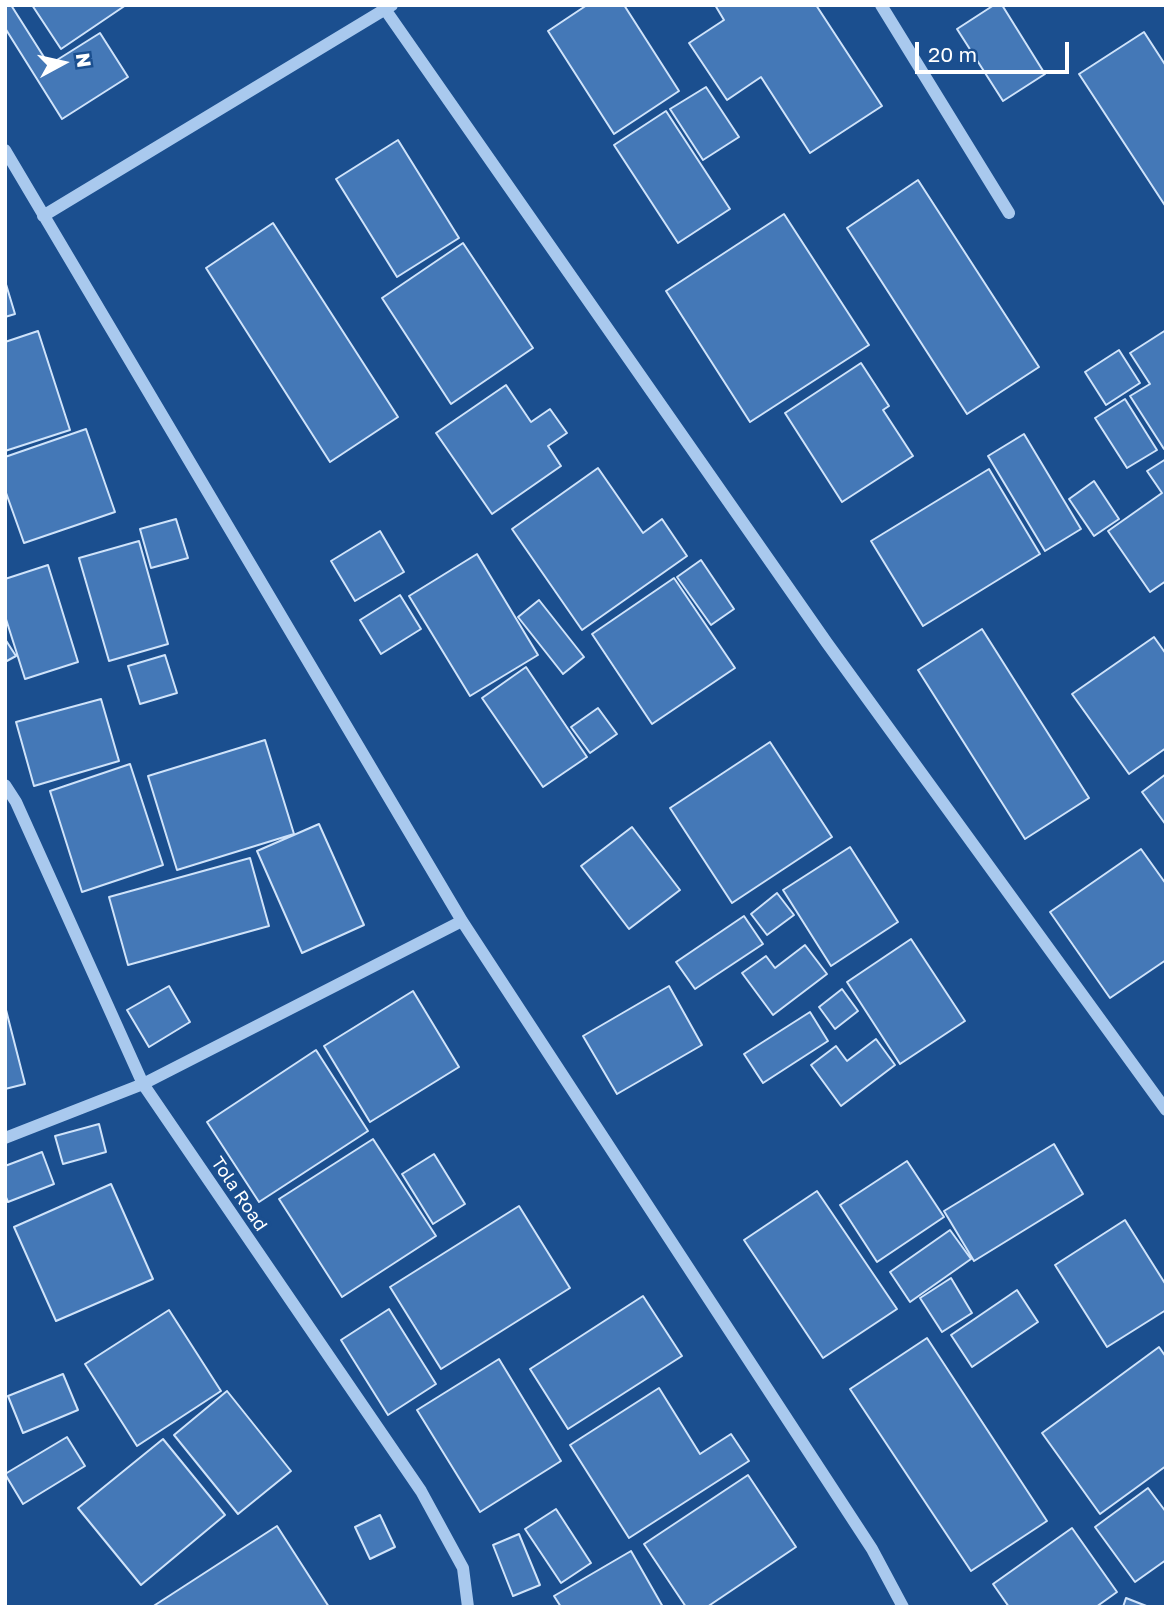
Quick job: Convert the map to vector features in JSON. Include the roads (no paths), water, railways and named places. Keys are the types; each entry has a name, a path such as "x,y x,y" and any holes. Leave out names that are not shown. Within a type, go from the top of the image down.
{"street":[{"path":"881,5 1009,213"},
{"path":"43,216 386,7 827,643 1166,1110"},
{"path":"5,150 462,922 872,1549 902,1607"},
{"name":"Tola Road","path":"5,785 16,802 143,1084 421,1491 463,1568 468,1607"},
{"path":"5,1138 143,1084 462,922"}]}
